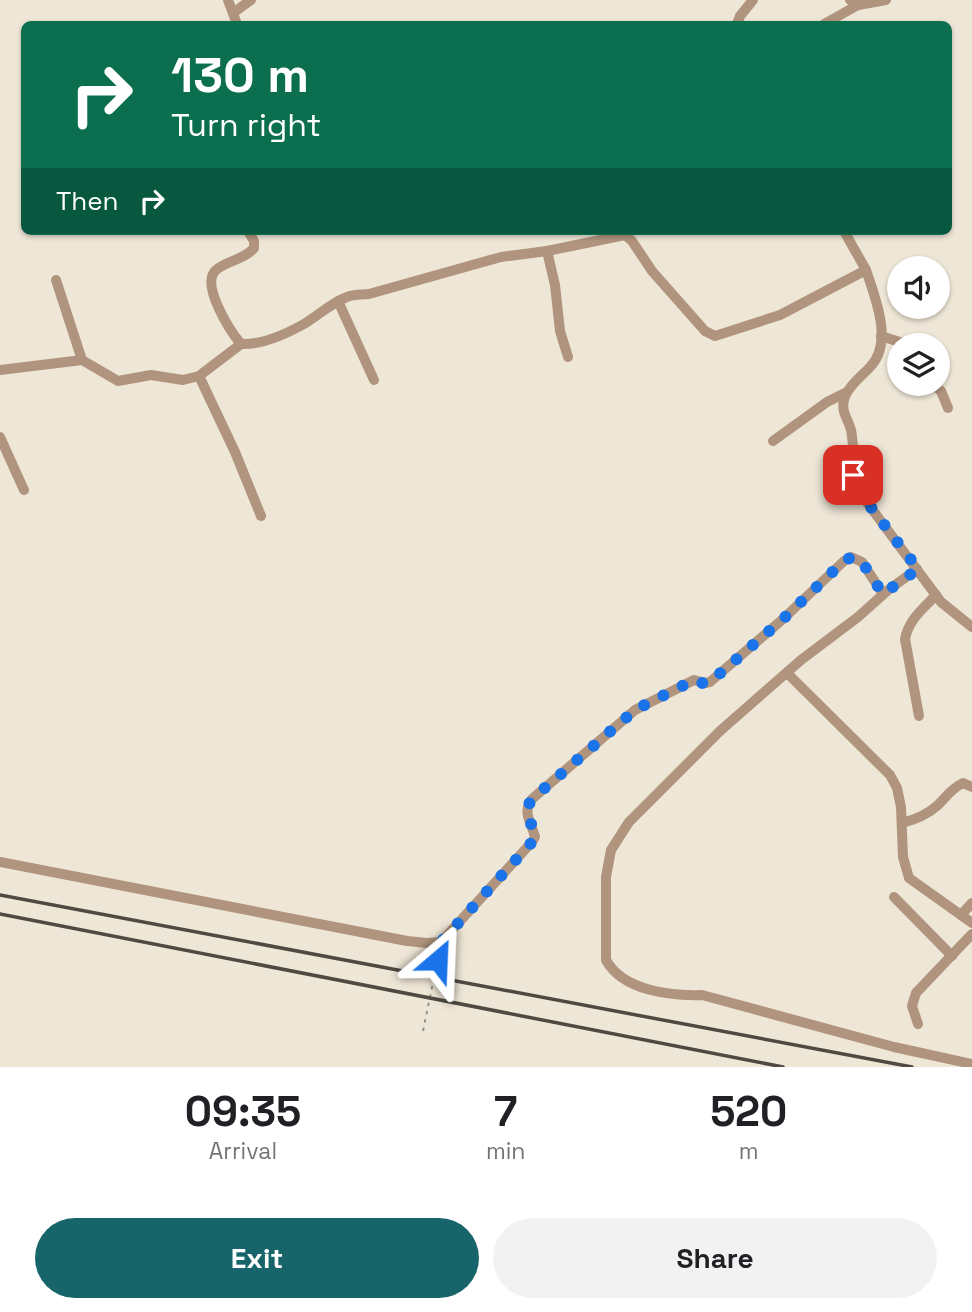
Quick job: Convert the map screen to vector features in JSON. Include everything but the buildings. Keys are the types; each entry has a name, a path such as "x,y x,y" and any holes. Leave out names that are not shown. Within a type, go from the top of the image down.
{"street":[{"path":"228,0 236,21"},
{"path":"233,13 251,0"},
{"path":"828,21 854,2 886,0"},
{"path":"738,21 749,2"},
{"path":"241,344 231,333 211,286 212,276 217,269 249,254 254,248 250,235"},
{"path":"0,370 82,360 118,381 151,375 183,380 199,376 241,344 253,344 275,337 304,324 349,296 369,294 501,257 547,251 625,235 652,271 705,331 715,336 780,315 866,270"},
{"path":"773,442 827,402 845,393 876,361 881,336 875,297 866,270 846,235"},
{"path":"547,251 555,285 560,331 568,357"},
{"path":"56,279 82,360"},
{"path":"338,301 374,380"},
{"path":"881,336 887,338"},
{"path":"199,376 235,452 261,516"},
{"path":"845,393 843,414 850,427 853,475 857,489 936,595 972,627"},
{"path":"943,396 948,408"},
{"path":"0,437 24,489"},
{"path":"0,862 407,941 441,942 532,842 535,836 526,813 532,799 635,710 694,680 705,684 710,682 783,619 844,561 852,557 862,562 883,594"},
{"path":"918,569 883,594 720,731 629,822 611,849 604,901 606,960 611,969 642,986 680,996 702,995 972,1064"},
{"path":"919,716 905,639 913,618 936,595"},
{"path":"787,673 890,775 897,788 903,856 909,878 972,923"},
{"path":"902,822 921,817 936,807 955,787 963,783 972,787"},
{"path":"894,897 952,956"},
{"path":"961,915 972,903"},
{"path":"918,1024 912,1000 916,993 972,934"}],"path":[{"path":"423,1031 441,942"}],"railway":[{"path":"0,895 912,1067"},
{"path":"0,914 783,1067"}],"route":[{"path":"438,960 441,942 532,842 535,836 526,813 532,799 635,710 687,682 710,682 783,619 844,561 852,557 868,569 883,594 918,569 857,489 853,475"}]}
